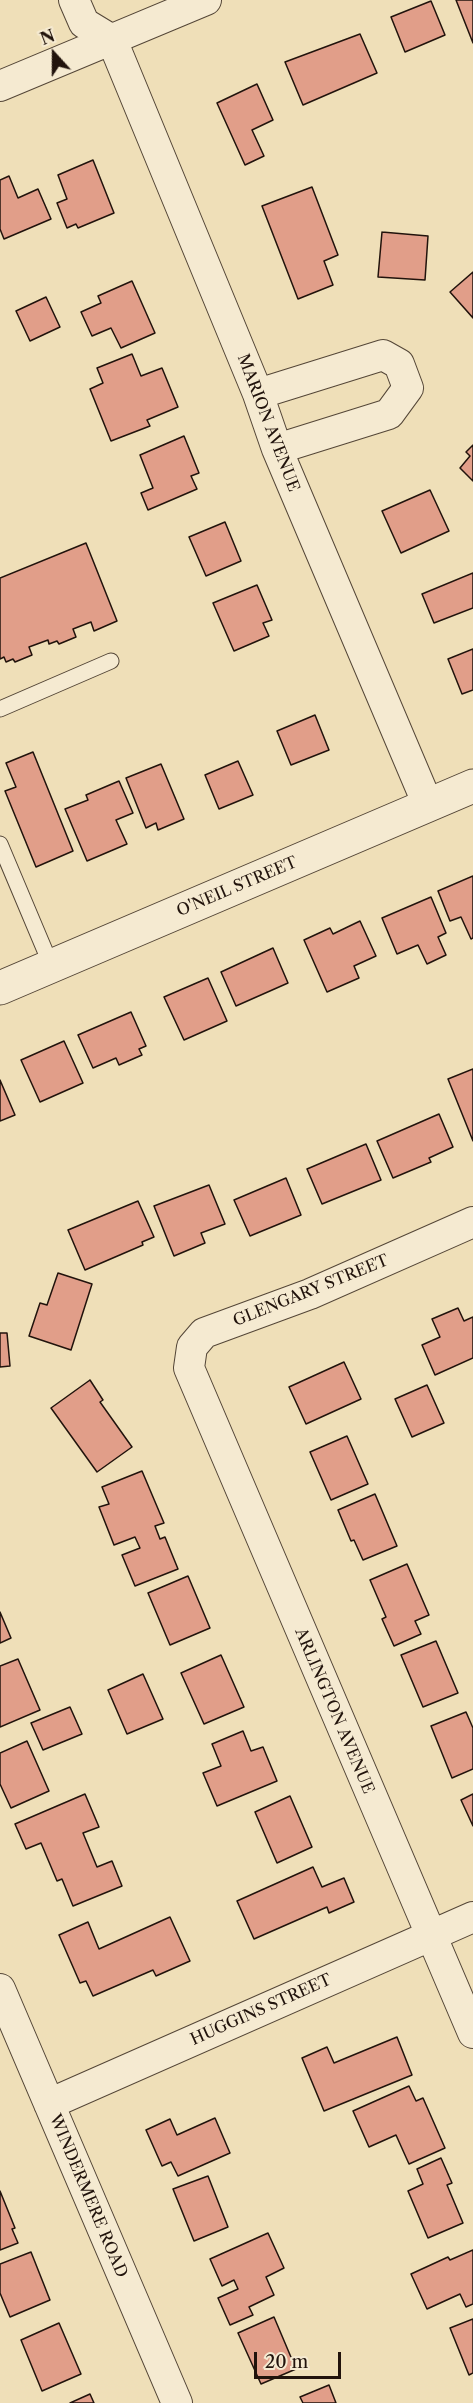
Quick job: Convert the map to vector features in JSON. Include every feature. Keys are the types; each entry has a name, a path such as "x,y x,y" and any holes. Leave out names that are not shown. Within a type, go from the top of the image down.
{"street":[{"path":"74,0 84,23 112,39"},
{"path":"0,86 206,0"},
{"name":"MARION AVENUE","path":"112,39 258,394 277,449 428,805"},
{"path":"258,394 382,356 399,364 408,388 389,414 277,449"},
{"name":"O'NEIL STREET","path":"0,988 473,786"},
{"name":"GLENGARY STREET","path":"196,1389 189,1368 192,1347 204,1333 310,1294 473,1222"},
{"name":"ARLINGTON AVENUE","path":"196,1389 473,2033"},
{"name":"HUGGINS STREET","path":"49,2104 473,1917"},
{"name":"WINDERMERE ROAD","path":"0,1989 177,2403"}],"lane":[{"path":"0,709 111,661"},
{"path":"0,844 51,965"}],"building":[{"path":"456,0 473,0 473,43"},
{"path":"431,1 445,35 405,52 391,17"},
{"path":"360,34 377,73 303,105 285,62"},
{"path":"257,84 273,120 252,130 264,156 245,165 217,103"},
{"path":"93,160 114,213 78,228 76,224 67,228 57,203 67,199 58,175"},
{"path":"9,176 18,198 38,189 51,219 4,239 0,229 0,180"},
{"path":"312,187 338,255 324,261 333,285 298,299 262,206"},
{"path":"382,232 428,236 425,280 378,277"},
{"path":"473,272 473,318 450,292"},
{"path":"132,281 155,333 121,348 111,328 92,336 81,312 101,303 98,296"},
{"path":"46,297 60,327 30,341 16,311"},
{"path":"132,354 141,376 162,368 178,407 147,420 150,426 111,441 90,389 103,383 97,368"},
{"path":"184,436 199,473 191,476 197,489 148,510 141,493 153,488 140,455"},
{"path":"473,445 473,481 460,468 470,456 466,452"},
{"path":"430,490 449,531 401,553 382,511"},
{"path":"225,522 241,561 206,576 189,537"},
{"path":"86,543 117,621 94,631 91,622 73,629 76,637 59,644 57,641 49,644 48,640 29,647 32,655 15,662 13,659 6,662 4,657 0,659 0,578"},
{"path":"473,573 473,608 434,623 422,594"},
{"path":"257,585 272,620 263,623 269,636 234,651 213,603"},
{"path":"473,649 473,690 462,694 448,659"},
{"path":"315,715 329,750 291,765 277,731"},
{"path":"33,752 73,851 36,867 5,791 16,787 6,763"},
{"path":"238,761 253,795 219,809 205,775"},
{"path":"161,764 184,819 158,830 156,823 146,828 126,778"},
{"path":"119,781 133,813 116,820 127,844 87,861 65,809 88,800 86,795"},
{"path":"473,876 473,938 471,939 461,917 450,921 438,891"},
{"path":"431,897 446,933 438,937 446,955 427,964 418,945 397,954 382,918"},
{"path":"360,921 376,956 354,966 359,978 327,992 304,940 330,928 333,934"},
{"path":"273,948 288,983 236,1006 221,972"},
{"path":"208,978 227,1021 184,1040 164,997"},
{"path":"131,1012 146,1046 139,1049 142,1055 119,1065 116,1058 93,1068 78,1035"},
{"path":"64,1041 83,1083 40,1102 21,1060"},
{"path":"473,1069 473,1141 448,1079"},
{"path":"0,1080 15,1115 0,1121"},
{"path":"439,1114 453,1147 429,1158 431,1162 393,1178 377,1141"},
{"path":"366,1144 381,1180 322,1204 307,1169"},
{"path":"286,1178 301,1215 250,1236 234,1200"},
{"path":"209,1185 225,1224 201,1233 205,1243 174,1256 154,1206"},
{"path":"138,1201 154,1237 142,1242 143,1245 85,1270 68,1230"},
{"path":"58,1273 92,1284 71,1350 29,1336 40,1303 47,1305"},
{"path":"458,1308 464,1321 473,1317 473,1358 435,1375 422,1345 440,1337 432,1319"},
{"path":"0,1333 7,1333 10,1366 0,1367"},
{"path":"344,1362 361,1399 306,1424 289,1387"},
{"path":"90,1380 103,1400 100,1402 132,1447 97,1472 51,1408"},
{"path":"427,1385 444,1423 412,1437 395,1399"},
{"path":"347,1436 368,1484 331,1500 310,1452"},
{"path":"142,1471 164,1523 155,1526 160,1539 165,1537 178,1569 135,1586 122,1555 140,1548 135,1537 114,1545 99,1507 109,1504 102,1487"},
{"path":"375,1494 397,1546 363,1560 354,1540 351,1541 338,1510"},
{"path":"407,1564 429,1615 415,1621 421,1634 394,1646 382,1619 386,1617 370,1580"},
{"path":"188,1576 210,1628 170,1645 148,1593"},
{"path":"0,1612 11,1638 0,1643"},
{"path":"436,1641 458,1693 423,1707 401,1655"},
{"path":"221,1655 244,1707 204,1724 181,1673"},
{"path":"18,1659 40,1710 0,1727 0,1666"},
{"path":"143,1674 163,1719 127,1734 108,1690"},
{"path":"70,1707 82,1734 43,1750 31,1723"},
{"path":"466,1712 473,1728 473,1769 452,1778 431,1726"},
{"path":"243,1731 251,1751 263,1747 277,1781 217,1806 203,1773 221,1766 212,1744"},
{"path":"27,1741 49,1791 11,1808 0,1784 0,1753"},
{"path":"85,1794 99,1827 83,1833 97,1867 112,1861 122,1886 73,1906 62,1879 57,1881 41,1843 26,1849 15,1824"},
{"path":"473,1794 473,1826 461,1800"},
{"path":"290,1796 312,1847 277,1863 255,1812"},
{"path":"313,1867 322,1887 344,1878 354,1902 329,1913 327,1907 254,1939 237,1901"},
{"path":"170,1917 190,1961 156,1976 153,1970 93,1996 86,1981 80,1983 59,1935 88,1922 99,1949"},
{"path":"397,2037 412,2075 324,2111 302,2058 327,2047 334,2063"},
{"path":"409,2086 416,2101 423,2098 445,2148 409,2164 396,2135 369,2147 353,2111"},
{"path":"215,2118 230,2153 178,2176 171,2162 162,2166 146,2130 170,2119 177,2135"},
{"path":"441,2158 452,2183 447,2185 463,2223 428,2238 408,2191 423,2184 417,2169"},
{"path":"208,2176 228,2227 194,2241 173,2189"},
{"path":"0,2191 15,2228 12,2229 18,2243 0,2250"},
{"path":"268,2233 284,2268 266,2277 274,2295 249,2307 253,2315 230,2325 218,2298 238,2289 234,2280 222,2286 210,2259"},
{"path":"473,2250 473,2304 466,2307 460,2294 427,2309 411,2274 448,2257 450,2260"},
{"path":"31,2252 50,2300 10,2317 0,2293 0,2264"},
{"path":"274,2317 296,2369 261,2384 238,2333"},
{"path":"473,2319 473,2373 469,2375 450,2328"},
{"path":"59,2323 81,2374 42,2391 21,2340"},
{"path":"329,2385 336,2403 303,2403 300,2397"},
{"path":"90,2394 94,2403 70,2403"}]}
